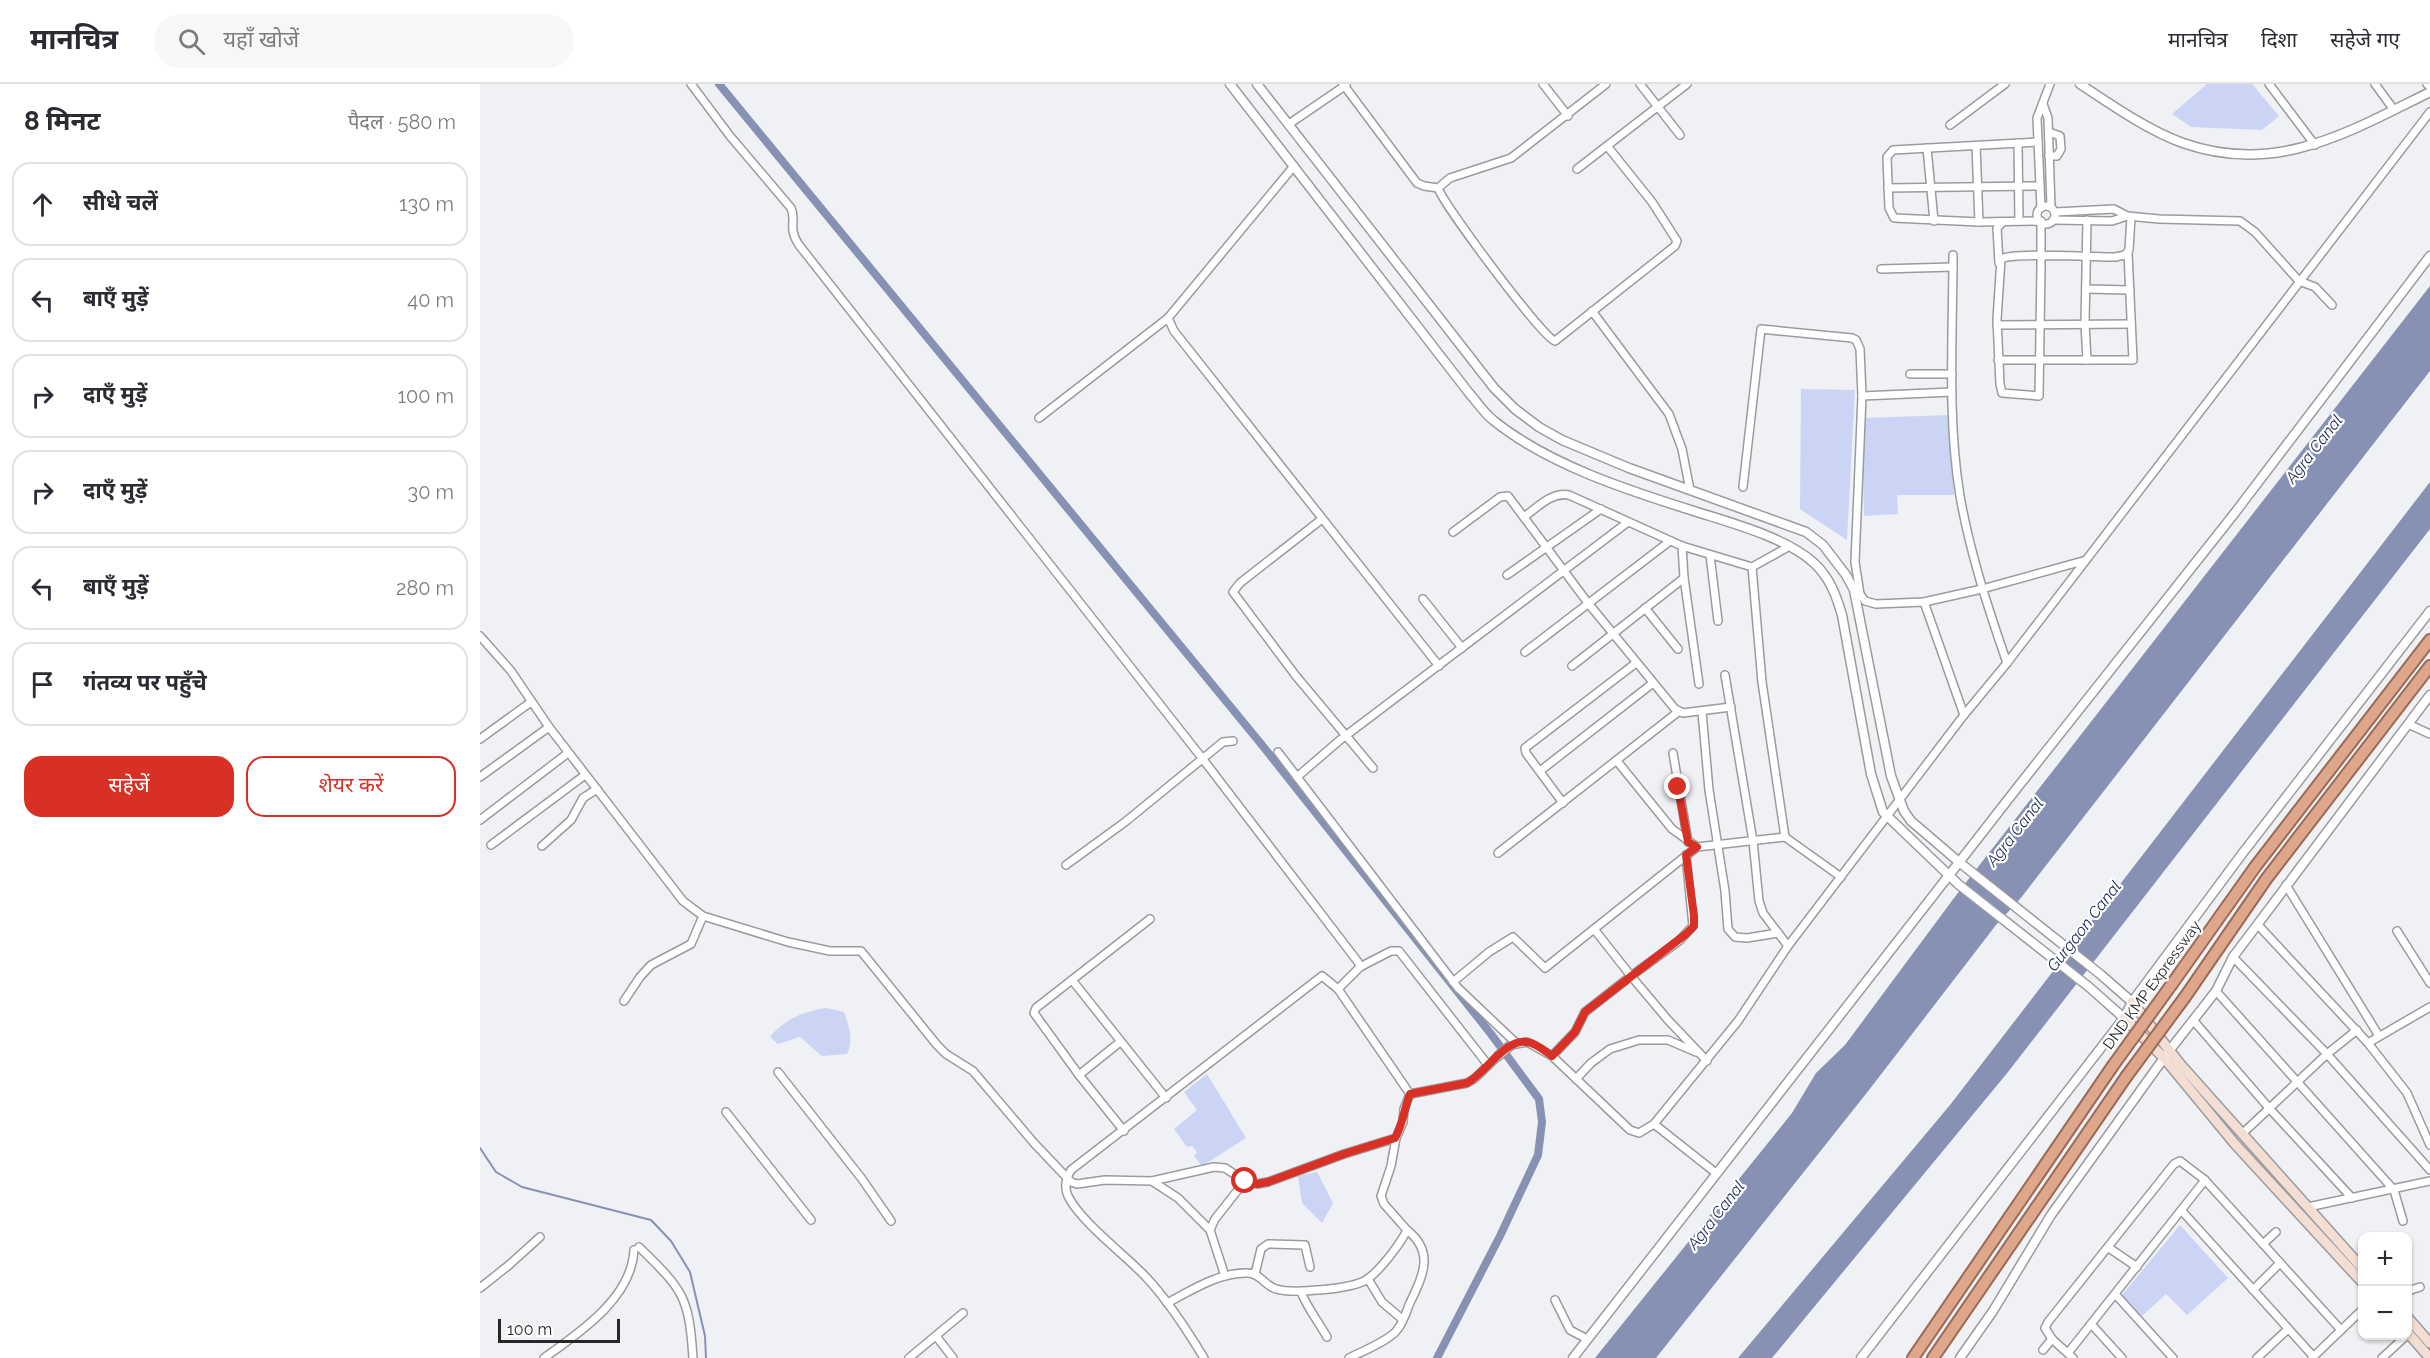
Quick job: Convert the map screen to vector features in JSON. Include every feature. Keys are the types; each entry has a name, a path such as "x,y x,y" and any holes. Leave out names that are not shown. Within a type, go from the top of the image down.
{"highway":[{"name":"DND KMP Expressway","path":"1912,1358 2112,1066 2262,858 2430,640"},
{"path":"1933,1358 2126,1077 2267,878 2430,666"}],"main road":[{"path":"2132,1002 2167,1054 2235,1144 2358,1278"},
{"path":"2124,1018 2167,1054 2358,1264"},
{"path":"2412,1334 2430,1343"},
{"path":"2412,1337 2430,1358"}],"street":[{"path":"691,84 730,136 791,208 794,216 792,230 799,245 1202,758 1360,967"},
{"path":"1230,84 1462,384 1492,419 1550,455 1603,480 1746,528 1812,561 1826,576 1835,592 1842,615 1871,774 1878,802 1887,818 1949,877 2089,987 2124,1018"},
{"path":"1257,84 1494,388 1515,409 1539,427 1562,440 1806,532 1829,551 1846,574 1858,605 1891,776 1898,800 1911,821 2132,1002"},
{"path":"1543,84 1568,116"},
{"path":"1438,188 1450,178 1510,158 1568,116 1606,84"},
{"path":"1640,84 1680,135"},
{"path":"1577,169 1687,84"},
{"path":"1950,125 2005,84"},
{"path":"2003,222 1997,228 1998,360 2002,393 2039,396 2041,221 2038,216 2041,208 2038,114 2050,84"},
{"path":"2269,84 2315,145"},
{"path":"2375,84 2394,110"},
{"path":"1289,124 1345,85 1417,183 1438,188 1492,266 1531,318 1551,340 1559,339 1675,246 1677,241 1652,202 1608,147"},
{"path":"2084,85 2121,111 2181,143 2215,153 2284,153 2315,145 2430,92"},
{"path":"2043,104 2048,118 2053,220"},
{"path":"1410,1094 1467,1083 1514,1044 1532,1043 1552,1056 1630,1130 1638,1133 1654,1124 1738,1021 1788,946 1887,818 1898,800 2007,663 2430,112"},
{"path":"2038,129 2060,136 2061,149 2057,156 2049,156"},
{"path":"2038,142 1893,150 1888,154 1889,208 1894,218 1934,221 2041,221 2046,223 2053,220 2112,221 2129,216"},
{"path":"2018,143 2019,222"},
{"path":"1976,146 1979,222"},
{"path":"1927,148 1934,221"},
{"path":"1039,418 1168,318 1294,166"},
{"path":"1888,188 2040,186"},
{"path":"2041,208 2046,206 2053,210 2114,209 2129,216 2159,219 2240,221 2255,232 2299,281 2314,287 2331,305"},
{"path":"1998,360 2133,360 2128,253 2129,216"},
{"path":"2087,220 2085,324 2087,360"},
{"path":"1999,263 2008,255 2122,257 2128,253"},
{"path":"1953,255 1952,392 1960,495 1982,589 2007,663"},
{"path":"1573,1358 1959,862 2234,514 2430,256"},
{"path":"1881,269 1953,267"},
{"path":"2086,289 2130,290"},
{"path":"1592,311 1669,414 1682,449 1690,490"},
{"path":"1168,318 1174,331 1439,666"},
{"path":"1997,325 2131,324"},
{"path":"1743,487 1761,329 1856,340 1860,349 1862,396 1855,562 1860,594 1871,604 1924,602 1982,589 2084,561"},
{"path":"1910,374 1952,374"},
{"path":"1862,396 1952,392"},
{"path":"1453,532 1505,494 1588,603 1678,712"},
{"path":"1524,518 1553,496 1560,494 1682,546 1752,567 1788,547"},
{"path":"1507,575 1601,510"},
{"path":"1322,519 1240,583 1233,592 1280,655 1373,768"},
{"path":"1297,777 1346,735 1628,522"},
{"path":"1525,652 1670,541"},
{"path":"1682,546 1684,579 1698,684"},
{"path":"1710,555 1718,621"},
{"path":"1752,567 1762,682 1785,837"},
{"path":"1572,666 1684,579"},
{"path":"1423,599 1462,648"},
{"path":"1924,602 1964,715"},
{"path":"1646,608 1678,649"},
{"path":"1861,1358 2124,1018 2132,1002 2242,854 2430,611"},
{"path":"480,636 511,671 568,753 683,901 703,916 788,942 821,950 861,951 937,1044 946,1054 973,1071 1066,1179 1077,1184 1105,1180 1152,1180 1214,1167 1225,1168 1245,1181 1257,1184 1395,1138"},
{"path":"1563,802 1526,753 1525,748 1636,663"},
{"path":"1725,675 1753,841 1761,908 1788,946"},
{"path":"1540,771 1653,683"},
{"path":"1960,1358 1993,1311 2051,1215 2167,1054 2216,991 2233,957 2430,696"},
{"path":"480,739 531,702"},
{"path":"1498,853 1678,712 1702,712 1731,707"},
{"path":"1702,712 1709,790 1725,891 1728,929 1735,938 1778,933"},
{"path":"2408,724 2430,734"},
{"path":"480,777 549,727"},
{"path":"1066,865 1125,822 1223,742 1233,741"},
{"path":"1278,752 1453,982 1470,1002 1514,1044"},
{"path":"480,820 568,753"},
{"path":"1673,753 1688,842"},
{"path":"1617,761 1672,830 1697,847"},
{"path":"491,845 585,775"},
{"path":"542,846 571,820 583,798 597,789"},
{"path":"1453,982 1489,952 1514,937 1545,968 1697,847 1785,837 1841,877"},
{"path":"1552,1056 1575,1032 1585,1012 1679,941 1694,926 1686,855"},
{"path":"2286,885 2379,1036"},
{"path":"624,1001 651,965 691,944 703,916"},
{"path":"1124,1131 1079,1075 1034,1013 1036,1008 1150,919"},
{"path":"2258,925 2368,1043 2406,1093 2430,1145"},
{"path":"1594,929 1668,1020 1707,1061"},
{"path":"2397,931 2430,983"},
{"path":"1338,989 1360,967 1391,951 1399,951 1488,1065"},
{"path":"2233,957 2327,1054 2430,1170"},
{"path":"1204,1358 1167,1303 1142,1273 1120,1254 1076,1207 1067,1193 1066,1179 1076,1166 1124,1131 1319,977 1325,976 1338,989 1410,1094"},
{"path":"1072,980 1166,1098"},
{"path":"2216,991 2394,1190 2403,1221"},
{"path":"2368,1043 2430,1007"},
{"path":"2193,1020 2269,1108 2352,1198"},
{"path":"2242,1134 2299,1083 2327,1054 2357,1030"},
{"path":"1576,1079 1591,1063 1610,1049 1639,1040 1668,1040 1701,1055"},
{"path":"1079,1075 1120,1042"},
{"path":"778,1072 862,1179 891,1221"},
{"path":"1349,1358 1392,1335 1402,1319 1425,1263 1421,1243 1381,1200 1391,1166 1395,1138 1402,1126 1404,1109 1410,1094"},
{"path":"726,1112 811,1220"},
{"path":"1654,1124 1716,1173"},
{"path":"2205,1180 2070,1356 2052,1339 2045,1328 2048,1322 2174,1164 2180,1161 2205,1180 2341,1330"},
{"path":"1152,1180 1178,1198 1210,1230 1226,1276"},
{"path":"1210,1230 1215,1219 1245,1181"},
{"path":"2308,1208 2430,1181"},
{"path":"2182,1211 2312,1357 2358,1314"},
{"path":"1167,1303 1206,1283 1226,1276 1247,1273 1255,1274 1272,1288 1301,1292 1355,1284 1368,1279 1407,1230"},
{"path":"2263,1244 2276,1232"},
{"path":"480,1288 540,1237"},
{"path":"1255,1274 1261,1249 1268,1244 1305,1245 1310,1267"},
{"path":"544,1358 586,1327 606,1307 631,1270 636,1248 674,1282 684,1297 691,1328 693,1358"},
{"path":"2109,1248 2137,1267"},
{"path":"2253,1290 2280,1263"},
{"path":"1368,1279 1382,1302 1402,1319"},
{"path":"2412,1290 2420,1287"},
{"path":"1301,1292 1311,1314 1317,1318 1327,1338"},
{"path":"2116,1295 2173,1358"},
{"path":"1555,1300 1569,1330 1587,1340"},
{"path":"909,1358 963,1313"},
{"path":"2092,1325 2122,1358"},
{"path":"2257,1358 2288,1329"},
{"path":"936,1336 953,1358"},
{"path":"2043,1350 2052,1339"},
{"path":"2382,1358 2401,1340"}],"shaded area":[{"path":"2207,84 2252,84 2279,116 2262,130 2191,127 2172,114"},
{"path":"1801,389 1855,390 1847,540 1800,509"},
{"path":"1952,415 1954,495 1897,495 1898,514 1864,516 1862,418"},
{"path":"826,1008 844,1012 850,1038 847,1054 822,1056 800,1037 778,1044 770,1037 782,1025 795,1017"},
{"path":"1207,1074 1246,1138 1202,1166 1194,1156 1197,1152 1192,1146 1187,1147 1174,1129 1197,1110 1184,1092"},
{"path":"1317,1172 1333,1203 1322,1223 1302,1203 1298,1176"},
{"path":"2180,1225 2228,1278 2187,1315 2166,1294 2141,1317 2122,1295"}],"water":[{"name":"Agra Canal","path":"2430,286 2430,371 2020,899 1996,925 1869,1090 1656,1358 1595,1358 1792,1113 1816,1073 1845,1045 1957,894"},
{"path":"2430,482 2430,529 2008,1072 1772,1358 1738,1358 1950,1105"}],"waterway":[{"path":"719,84 1262,745 1491,1034 1539,1099 1542,1122 1538,1155 1500,1236 1437,1358"},
{"path":"480,1148 496,1172 522,1187 651,1220 671,1241 690,1272 705,1336 706,1358"}],"route":[{"path":"1245,1181 1257,1184 1268,1182 1395,1138 1402,1126 1404,1109 1410,1094 1467,1083 1511,1045 1520,1042 1532,1043 1552,1056 1575,1032 1581,1015 1679,941 1694,926 1686,855 1697,847 1688,842 1678,787"}],"water label":[{"name":"Gurgaon Canal","path":"2084,926"}]}
